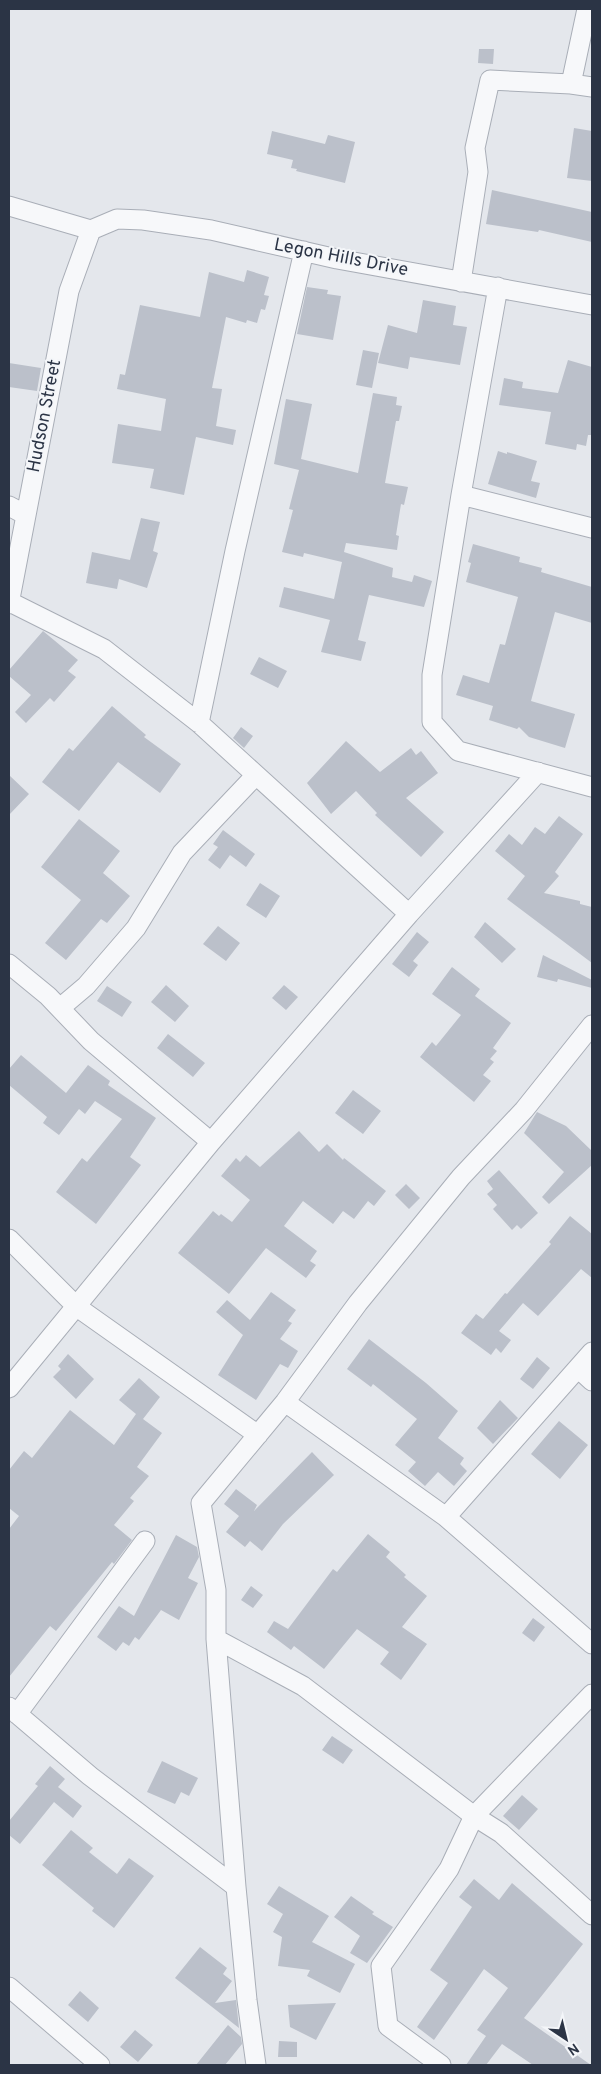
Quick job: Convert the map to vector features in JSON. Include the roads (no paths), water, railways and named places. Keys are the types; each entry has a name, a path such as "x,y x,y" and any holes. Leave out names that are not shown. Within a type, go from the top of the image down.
{"street":[{"path":"571,84 587,9"},
{"path":"461,282 478,172 476,148 490,80 571,84 592,87"},
{"path":"9,206 91,230"},
{"name":"Legon Hills Drive","path":"91,230 117,219 143,220 211,230 304,251 461,282 592,305"},
{"name":"Hudson Street","path":"9,603 69,291 91,230"},
{"path":"199,723 235,551 304,251"},
{"path":"498,287 461,495 432,675 432,722 458,751 592,786"},
{"path":"461,495 592,528"},
{"path":"9,506 26,515"},
{"path":"9,603 104,650 199,723 409,914"},
{"path":"9,1388 211,1142 409,914 538,772"},
{"path":"60,1008 86,986 136,928 182,853 256,775"},
{"path":"9,964 48,996 91,1041 211,1142"},
{"path":"256,2065 247,2000 236,1887 216,1639 216,1590 201,1503 286,1402 358,1303 461,1177 524,1110 592,1026"},
{"path":"9,1238 77,1307 258,1435"},
{"path":"446,1517 586,1375 592,1352"},
{"path":"286,1402 446,1517 592,1644"},
{"path":"145,1541 13,1711 90,1776 236,1887"},
{"path":"216,1639 303,1686 474,1816 501,1833 592,1915"},
{"path":"441,2065 388,2026 381,1966 449,1869 474,1816 592,1694"},
{"path":"9,1987 100,2065"}]}
